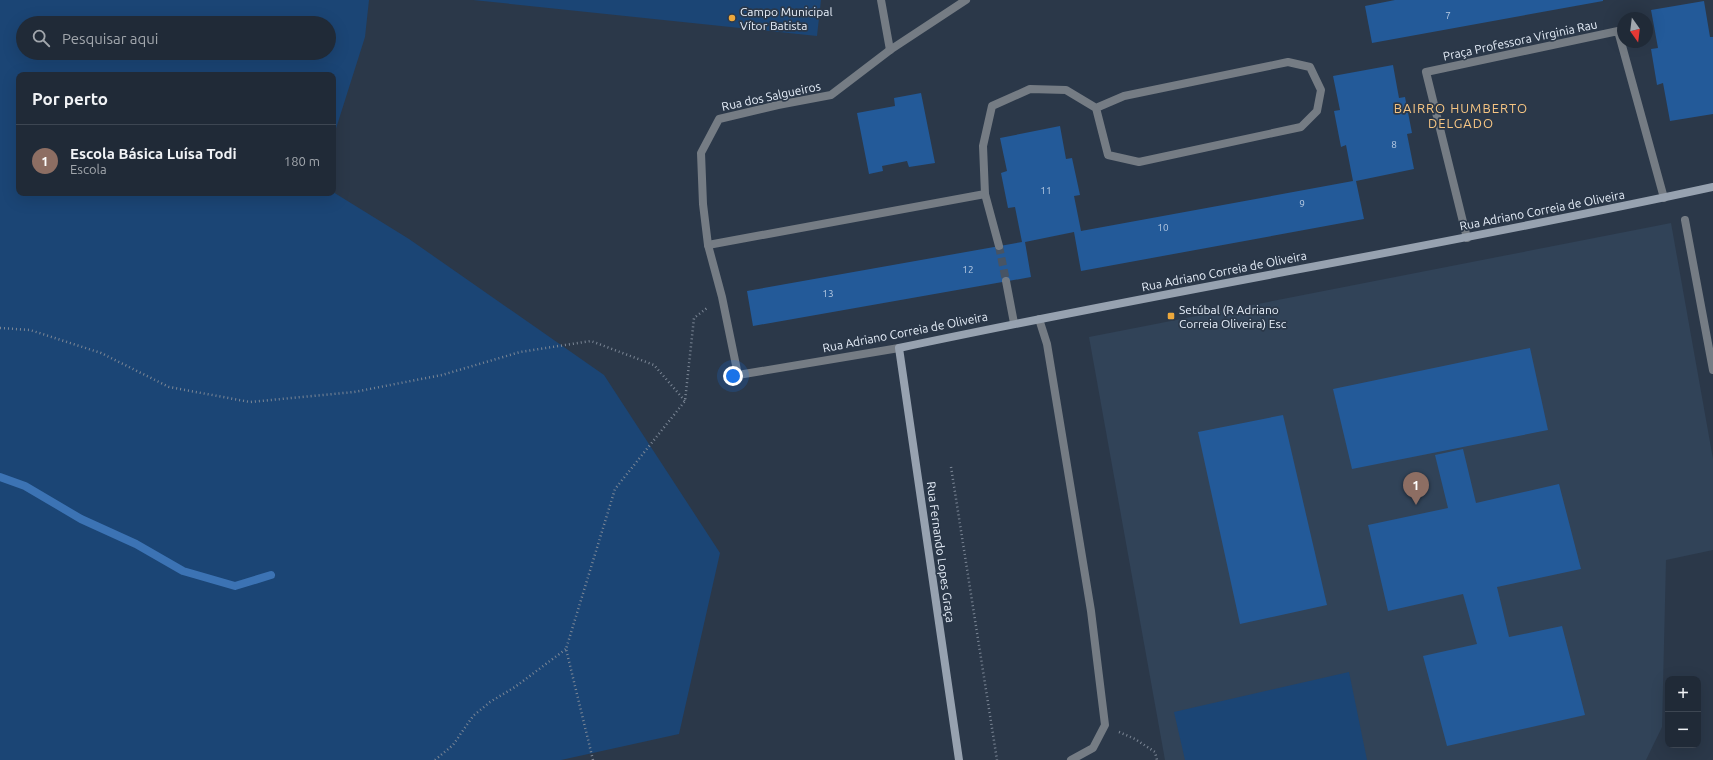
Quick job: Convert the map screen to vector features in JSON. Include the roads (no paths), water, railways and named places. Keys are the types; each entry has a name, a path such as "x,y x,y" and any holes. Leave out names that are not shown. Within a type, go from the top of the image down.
{"street":[{"path":"881,0 890,50"},
{"name":"Rua dos Salgueiros","path":"738,375 722,297 708,245 703,204 701,154 719,119 778,105 831,96 890,50 966,0"},
{"name":"Praça Professora Virginia Rau","path":"1467,238 1426,72 1618,31 1664,198"},
{"path":"999,246 985,194 983,146 992,106 1030,89 1066,90 1096,108 1108,155 1139,162 1301,127 1317,111 1321,90 1310,68 1288,62 1124,96 1096,108"},
{"name":"Rua Adriano Correia de Oliveira","path":"738,375 899,348 1014,323 1467,238 1713,187"},
{"path":"708,245 985,194"},
{"path":"1685,220 1713,370"},
{"path":"1006,281 1014,323"},
{"path":"1039,319 1048,344 1091,611 1106,725 1093,748 1071,760"},
{"name":"Rua Fernando Lopes Graça","path":"899,348 959,760"}],"waterway":[{"path":"0,477 25,486 81,519 136,544 183,571 235,586 271,575"}],"tunnel":[{"path":"999,246 1006,281"}],"place":[{"name":"Campo Municipal Vítor Batista","path":"732,18"},
{"name":"Setúbal (R Adriano Correia Oliveira) Esc","path":"1171,316"},
{"name":"Escola Básica Luísa Todi","path":"1416,505"}],"district":[{"name":"BAIRRO HUMBERTO DELGADO","path":"1461,116"}]}
